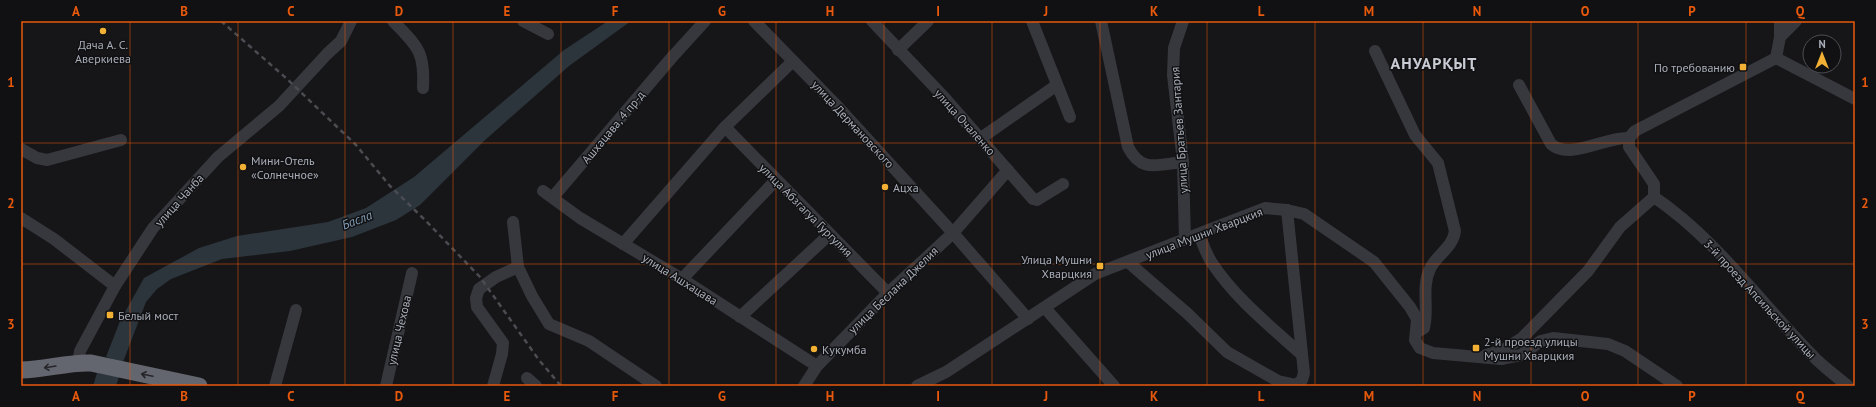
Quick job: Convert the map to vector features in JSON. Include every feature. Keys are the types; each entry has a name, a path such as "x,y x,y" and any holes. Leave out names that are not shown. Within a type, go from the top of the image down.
{"highway":[{"path":"21,370 34,370 85,363 199,386"}],"street":[{"path":"393,21 417,46 423,66 423,88"},
{"path":"524,21 548,34"},
{"name":"Ашхацава, 4 пр-д","path":"548,194 705,21"},
{"name":"улица Дермановского","path":"754,21 839,108 953,233 1028,319"},
{"name":"улица Очаленко","path":"872,21 981,138 1033,199 1037,200 1063,184"},
{"path":"898,50 928,21"},
{"path":"1032,21 1070,116"},
{"path":"1101,21 1128,147 1133,157 1140,164 1148,166 1183,162"},
{"name":"улица Братьев Зантария","path":"1183,21 1174,48 1173,75 1183,162 1185,240"},
{"path":"1776,58 1780,37 1780,21"},
{"path":"1780,37 1796,21"},
{"name":"улица Чанба","path":"85,363 80,351 115,286 153,228 218,157 279,106 327,54 342,41 348,22"},
{"path":"1375,51 1415,135 1438,163 1455,231 1454,240 1430,268 1426,282 1426,318 1424,328 1417,332"},
{"path":"1776,58 1854,101"},
{"path":"1481,356 1503,350 1522,338 1588,271 1620,227 1654,197 1654,184 1629,147 1629,138 1635,131 1776,58"},
{"path":"623,244 725,127 793,60"},
{"path":"981,138 1057,85"},
{"path":"1519,85 1551,144 1557,149 1566,150 1595,145 1620,137 1629,138"},
{"name":"улица Абзгагуа Гургулия","path":"725,127 888,293"},
{"path":"21,149 37,158 47,160 121,140"},
{"name":"улица Беслана Джелия","path":"810,384 817,366 888,293 953,233 1008,170"},
{"path":"682,279 776,180"},
{"name":"улица Ашхацава","path":"548,194 580,218 682,279 817,366"},
{"name":"3-й проезд Апсильской улицы","path":"1654,197 1674,210 1740,274 1813,356 1848,386"},
{"name":"улица Мушни Хварцкия","path":"917,386 946,372 1095,274 1265,208 1287,210 1304,214 1374,262 1410,307 1417,319 1417,332 1415,340 1420,348 1433,353 1481,356 1501,360 1521,355 1541,341 1553,338 1608,344 1625,351 1677,386"},
{"path":"1128,262 1188,314 1227,352 1278,381 1297,385 1302,380 1304,373 1300,353 1287,210"},
{"path":"21,218 54,239 115,286"},
{"path":"513,222 518,267 532,296 549,324 589,341 656,386"},
{"path":"740,317 830,234"},
{"path":"1199,234 1211,262 1229,286 1249,307 1300,353"},
{"path":"493,386 502,354 503,343 477,307 476,298 479,289 496,277 518,267"},
{"name":"улица Чехова","path":"386,386 412,274"},
{"path":"1045,308 1114,386"},
{"path":"275,386 296,310"}],"water":[{"name":"Басла","path":"608,21 631,21 569,66 484,141 420,205 396,220 352,237 290,251 222,259 171,279 157,289 146,302 123,362 106,357 120,321 144,278 199,248 237,236 328,222 366,208 414,177 564,50"},
{"path":"97,373 119,377 116,386 93,386"}],"railway":[{"path":"221,21 286,78 356,145 390,186 480,277 539,360 561,386"}],"place":[{"name":"Дача А. С. Аверкиева","path":"103,31"},
{"name":"По требованию","path":"1743,67"},
{"name":"Мини-Отель «Солнечное»","path":"243,167"},
{"name":"Ацха","path":"885,187"},
{"name":"Улица Мушни Хварцкия","path":"1100,266"},
{"name":"Белый мост","path":"110,315"},
{"name":"2-й проезд улицы Мушни Хварцкия","path":"1476,348"},
{"name":"Кукумба","path":"814,349"}],"district":[{"name":"АНУАРҚЫҬ","path":"1434,63"}]}
